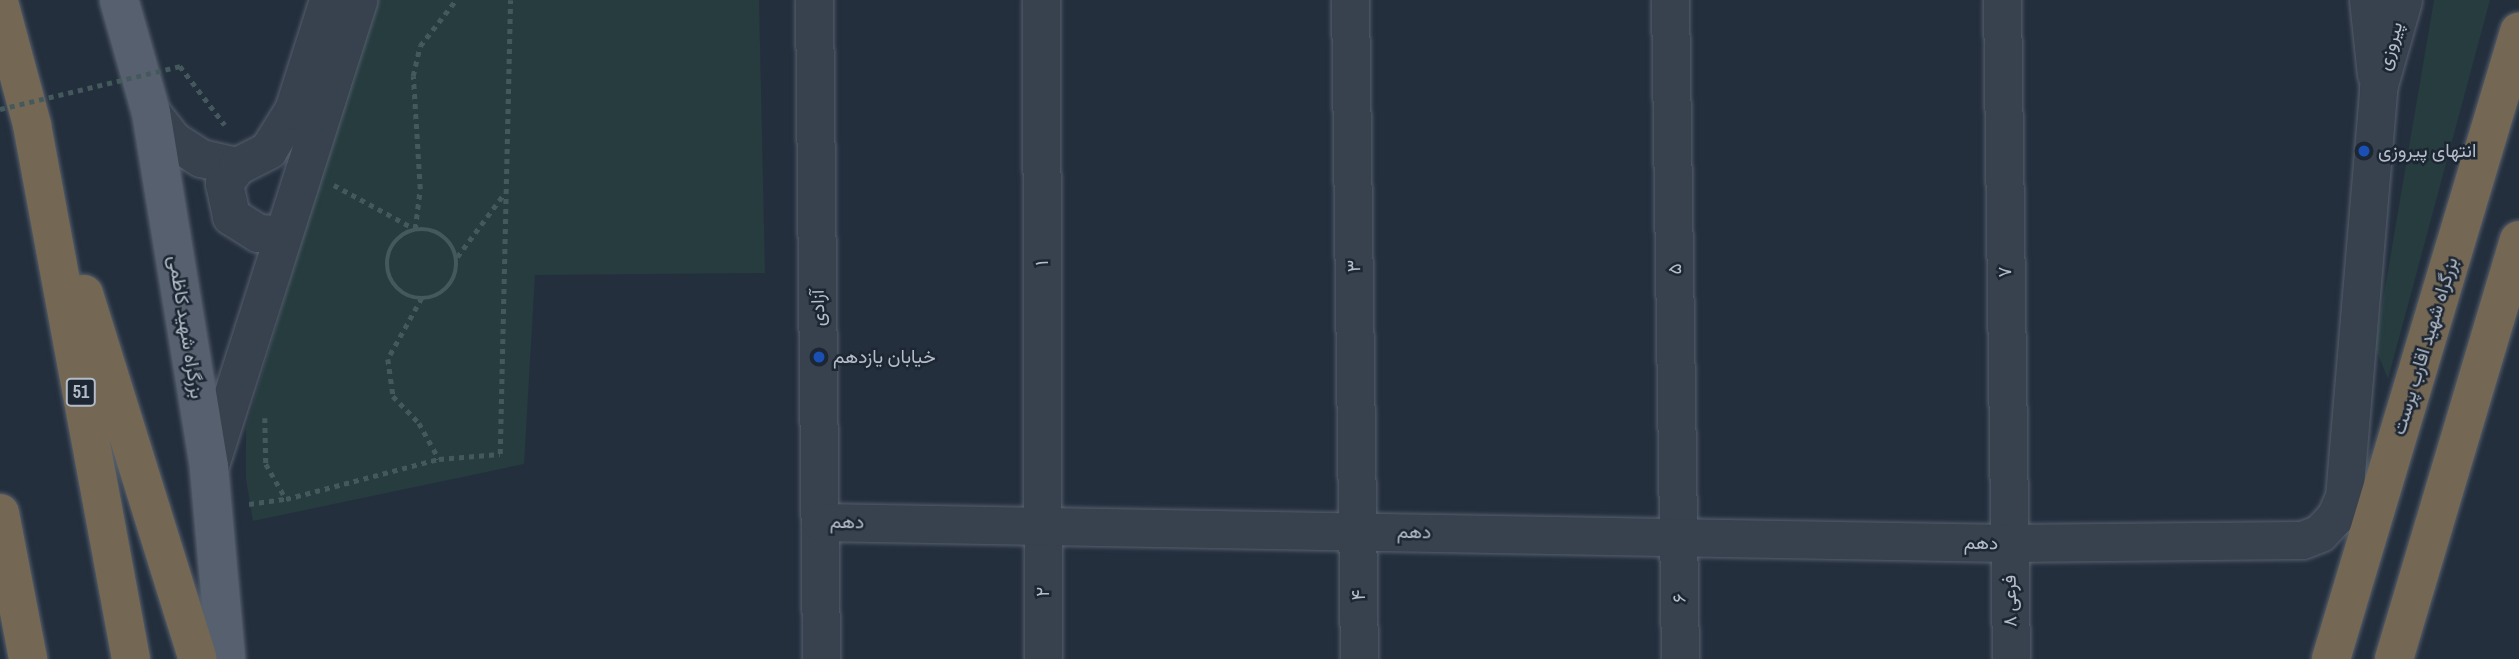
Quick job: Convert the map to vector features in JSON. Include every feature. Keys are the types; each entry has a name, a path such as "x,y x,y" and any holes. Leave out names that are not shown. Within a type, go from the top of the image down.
{"highway":[{"name":"51","path":"0,6 16,117 131,659"},
{"name":"بزرگراه شهید اقارب پرست","path":"2332,659 2519,32"},
{"path":"16,117 198,659"},
{"path":"2394,659 2519,240"},
{"path":"0,513 28,659"}],"main road":[{"name":"بزرگراه شهید کاظمی","path":"119,0 151,112 209,468 226,659"}],"street":[{"path":"283,234 258,233 231,216 224,183 237,166 268,150 293,110 328,0"},
{"path":"209,468 358,0"},
{"name":"آزادی","path":"814,0 821,659"},
{"name":"۱","path":"1041,0 1044,526"},
{"name":"۳","path":"1350,0 1358,531"},
{"name":"۵","path":"1670,0 1680,537"},
{"name":"۷","path":"2002,0 2008,543"},
{"name":"پیروزی","path":"2368,0 2378,88"},
{"name":"پیروزی","path":"2378,88 2403,0"},
{"name":"دهم","path":"820,522 2008,543 2302,540 2320,533 2335,517 2344,496 2378,88"},
{"path":"151,112 173,140 201,158 237,166"},
{"name":"۲","path":"1043,659 1044,526"},
{"name":"۴","path":"1358,531 1359,659"},
{"name":"۶","path":"1680,537 1680,659"},
{"name":"فرعی ۸","path":"2008,543 2011,659"}],"path":[{"path":"415,229 420,189 413,76 420,46 456,0"},
{"path":"213,509 286,499 439,459 500,454 510,0"},
{"path":"16,117 180,66 221,115 237,166"},
{"path":"327,181 415,229 437,232 446,238 457,258"},
{"path":"415,229 396,241 389,273 401,291 422,298 434,297 453,281 457,258 506,192"},
{"path":"422,298 388,359 393,396 419,423 439,459"}],"green space":[{"path":"373,0 759,0 765,273 535,275 524,464 253,521 246,479 246,428"},
{"path":"2434,0 2490,0 2388,379 2375,347"}],"place":[{"name":"انتهای پیروزی","path":"2364,151"},
{"name":"خیابان یازدهم","path":"819,357"}]}
